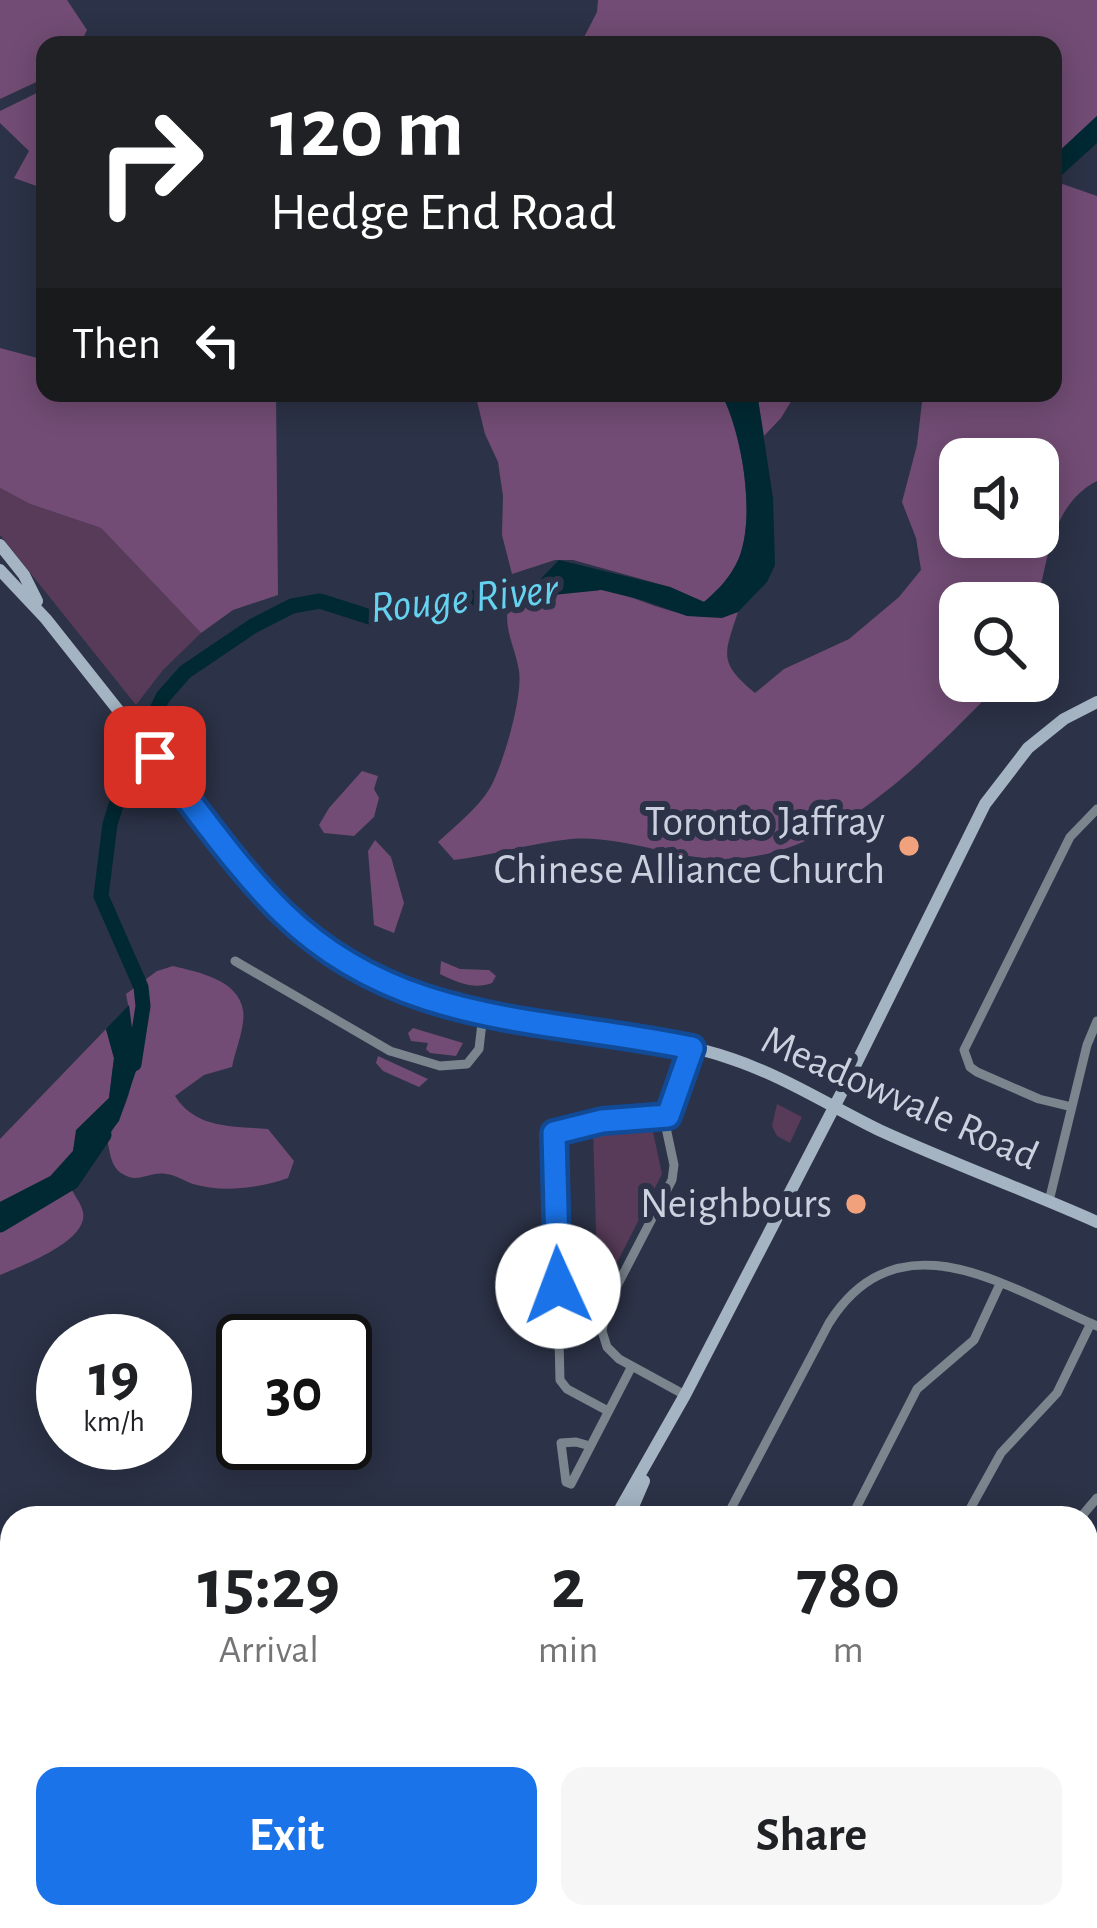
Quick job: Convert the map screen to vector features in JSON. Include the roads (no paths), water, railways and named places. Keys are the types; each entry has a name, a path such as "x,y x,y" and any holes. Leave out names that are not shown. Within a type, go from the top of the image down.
{"main road":[{"path":"0,545 24,575 46,619"},
{"name":"Meadowvale Road","path":"3,574 46,619 267,896 322,946 411,996 483,1015 692,1048 749,1066 889,1134 1097,1222"},
{"path":"622,1506 685,1395 993,791 1028,748 1064,719 1097,703"},
{"path":"633,1506 663,1436"}],"street":[{"path":"1072,1107 1039,1099 977,1072 964,1050 1070,837 1097,809"},
{"path":"235,961 390,1051 440,1066 467,1064 478,1048 483,1015"},
{"path":"1049,1201 1097,1021"},
{"path":"685,1395 608,1348 602,1331 603,1318 672,1180 674,1165 664,1132 692,1048"},
{"path":"608,1411 567,1389 560,1379 554,1133 602,1121 668,1116"},
{"path":"732,1506 821,1335 848,1296 891,1269 923,1264 965,1269 1094,1324 1058,1394 1000,1453 971,1506"},
{"path":"857,1506 917,1389 974,1340 1000,1284"},
{"path":"590,1446 561,1443 566,1482 571,1484 632,1366"}],"water":[{"path":"1097,116 1097,143 1062,175 1062,149"},
{"path":"725,402 758,402 773,498 775,565 767,582 738,612 722,618 687,616 565,581 528,592 559,560 670,587 704,602 732,571 744,540 746,497"},
{"path":"129,1005 137,1068 119,1121 63,1192 39,1207 0,1220 0,1202 51,1176 73,1151 76,1130 109,1098 114,1058 106,1029"}],"waterway":[{"name":"Rouge River","path":"134,1064 143,1006 141,987 101,896 110,824 128,768 163,697 185,672 292,606 320,601 370,617 498,593 597,583"},
{"name":"Rouge River","path":"0,1225 72,1182 104,1135"}],"place":[{"name":"Toronto Jaffray Chinese Alliance Church","path":"909,846"},
{"name":"Neighbours","path":"856,1204"}]}
